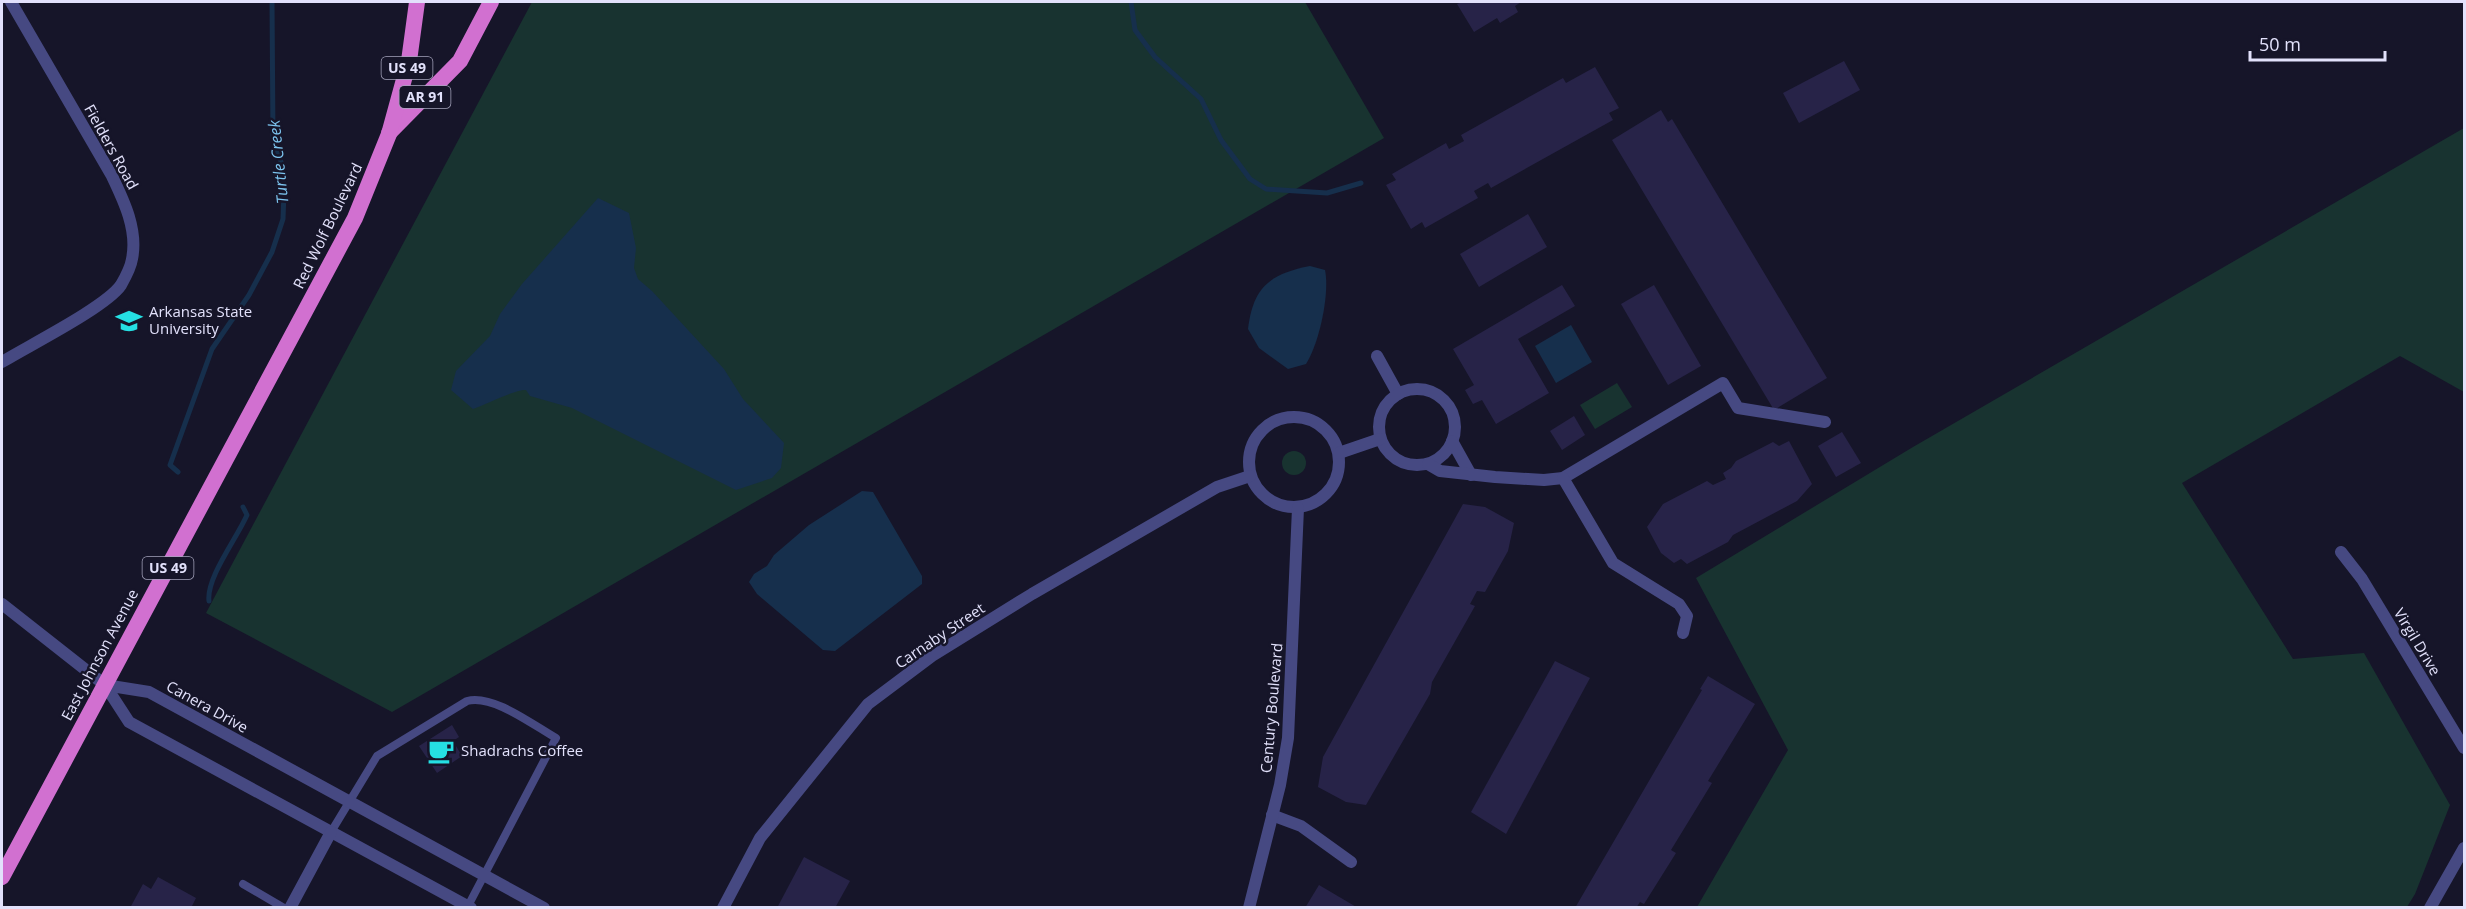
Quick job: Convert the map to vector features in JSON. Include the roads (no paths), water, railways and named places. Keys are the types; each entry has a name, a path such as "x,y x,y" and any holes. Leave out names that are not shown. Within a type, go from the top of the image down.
{"highway":[{"name":"Red Wolf Boulevard","path":"231,451 355,218 389,134 409,62 417,2"},
{"name":"AR 91","path":"389,134 460,61 492,2"},
{"name":"East Johnson Avenue","path":"2,878 231,451"}],"street":[{"name":"Fielders Road","path":"2,362 102,302 121,285 132,260 132,231 126,205 112,176 11,2"},
{"path":"1377,356 1398,394"},
{"path":"1428,464 1440,471 1471,475 1544,480 1563,478 1723,383 1738,408 1825,422"},
{"path":"1409,389 1432,392 1442,398 1454,418 1455,430 1447,451 1428,464 1416,466 1404,464 1385,450 1380,439 1378,426 1381,413 1388,402 1398,394 1409,389"},
{"path":"1297,417 1312,420 1334,439 1339,453 1339,468 1335,483 1325,495 1312,504 1298,508 1282,506 1268,500 1257,490 1250,476 1248,461 1251,447 1258,434 1269,424 1282,418 1297,417"},
{"path":"1339,453 1380,439"},
{"path":"1452,441 1471,475"},
{"name":"Carnaby Street","path":"723,908 760,838 868,704 932,656 1032,594 1217,487 1250,476"},
{"path":"1563,478 1613,563 1679,604 1687,616 1683,633"},
{"name":"Century Boulevard","path":"1249,908 1280,785 1288,738 1298,508"},
{"name":"Virgil Drive","path":"2341,552 2361,579 2464,748"},
{"path":"2,604 105,685 129,722 469,907"},
{"name":"Canera Drive","path":"105,685 149,692 544,908"},
{"path":"1272,815 1301,826 1350,862"},
{"path":"290,908 331,832"},
{"path":"2430,908 2464,848"}],"lane":[{"path":"331,832 377,756 467,701 475,699 494,703 556,738 469,907"},
{"path":"243,884 284,908"}],"water":[{"path":"598,198 629,213 636,248 634,268 638,279 652,291 724,369 743,399 784,443 781,468 772,478 736,490 572,408 530,396 526,390 473,409 451,390 456,371 490,336 500,314 522,284"},
{"path":"1310,266 1325,270 1325,305 1315,344 1306,364 1288,369 1259,348 1248,329 1250,315 1259,293 1266,285 1284,273"},
{"path":"1571,325 1592,362 1556,383 1535,346"},
{"path":"862,491 873,492 922,576 922,584 835,651 823,650 757,594 749,582 754,574 767,566 774,555 809,525"}],"waterway":[{"name":"Turtle Creek","path":"178,472 170,465 212,349 249,295 272,252 283,219 284,192 281,162 273,138 272,2"},
{"path":"1131,2 1135,30 1155,57 1201,99 1221,140 1250,179 1266,189 1327,193 1361,183"},
{"name":"Turtle Creek","path":"209,601 212,581 247,515 243,507"}],"place":[{"name":"Arkansas State University","path":"129,321"},
{"name":"Shadrachs Coffee","path":"441,751"}]}
